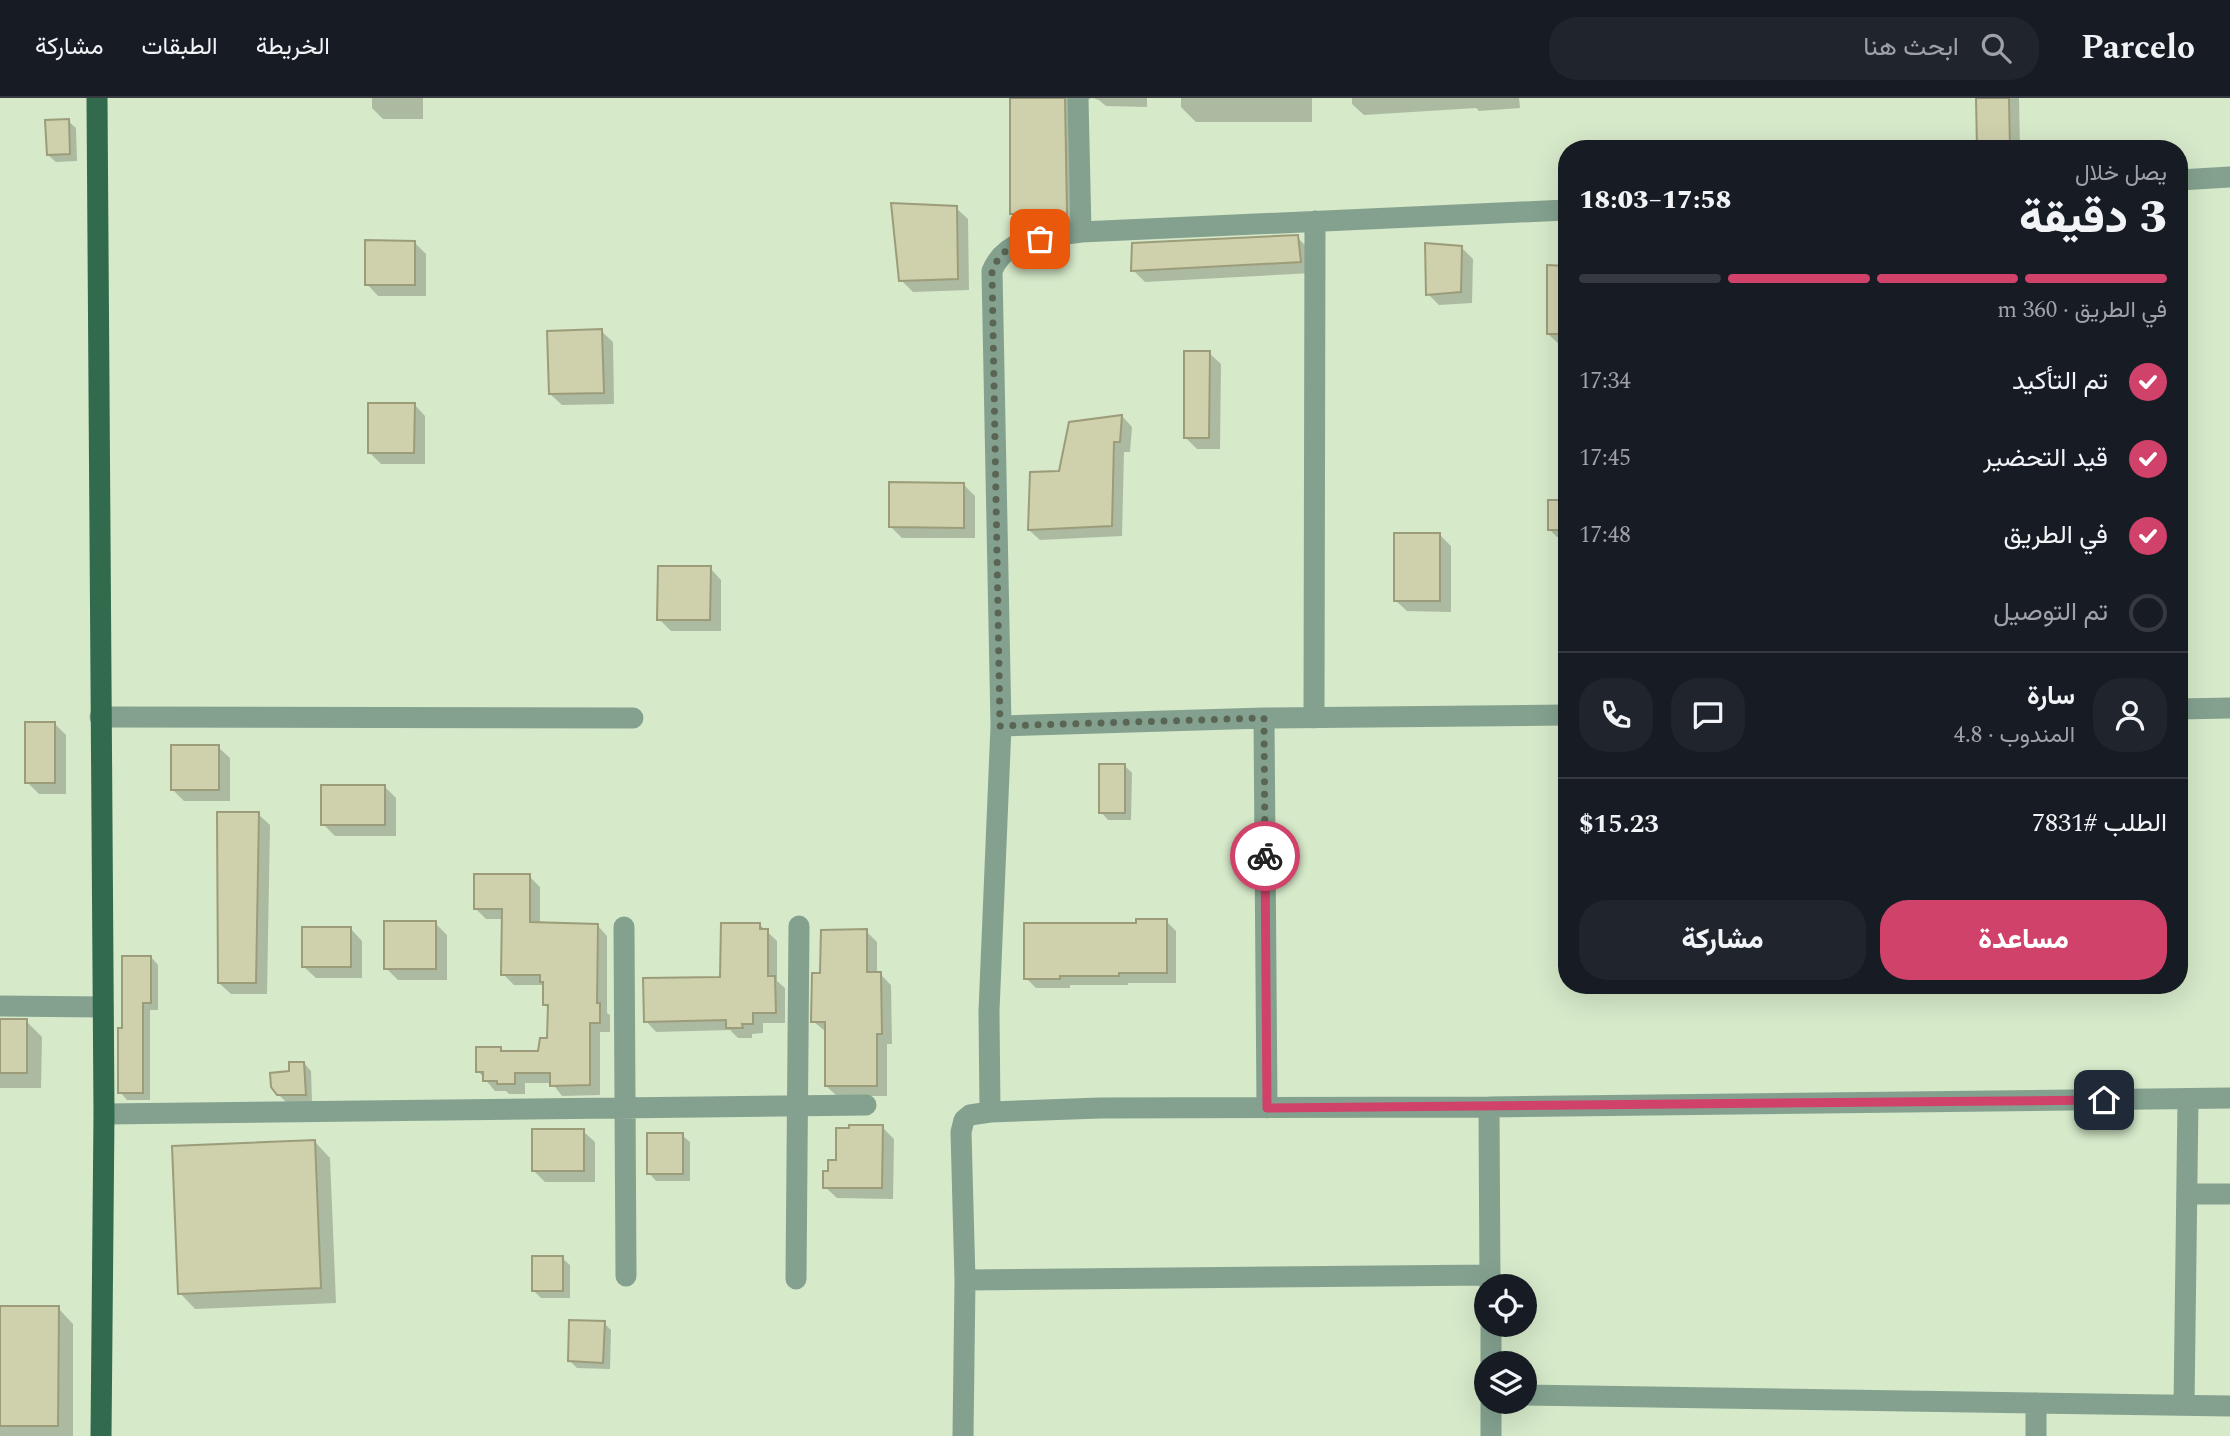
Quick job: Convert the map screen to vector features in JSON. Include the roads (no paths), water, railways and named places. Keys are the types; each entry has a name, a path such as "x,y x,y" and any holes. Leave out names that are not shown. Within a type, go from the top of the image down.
{"main road":[{"path":"97,98 104,1114 101,1436"}],"street":[{"path":"1078,98 1082,232"},
{"path":"2188,179 2230,177"},
{"path":"990,1112 989,1011 1000,726 992,271 997,258 1007,248 1020,242 1082,232 1558,210"},
{"path":"1314,718 1315,221"},
{"path":"2188,709 2230,708"},
{"path":"1000,726 1264,718 1558,715"},
{"path":"100,717 633,718"},
{"path":"1264,718 1267,1108"},
{"path":"796,1279 799,926"},
{"path":"624,927 626,1276"},
{"path":"0,1006 103,1007"},
{"path":"964,1436 962,1125 970,1115 1100,1108 1489,1107 2230,1098"},
{"path":"2184,1405 2188,1099"},
{"path":"104,1114 866,1105"},
{"path":"1489,1107 1490,1274"},
{"path":"2187,1194 2230,1194"},
{"path":"965,1280 1474,1280"},
{"path":"1537,1395 2230,1406"},
{"path":"2035,1403 2036,1436"},
{"path":"1491,1414 1491,1436"}]}
